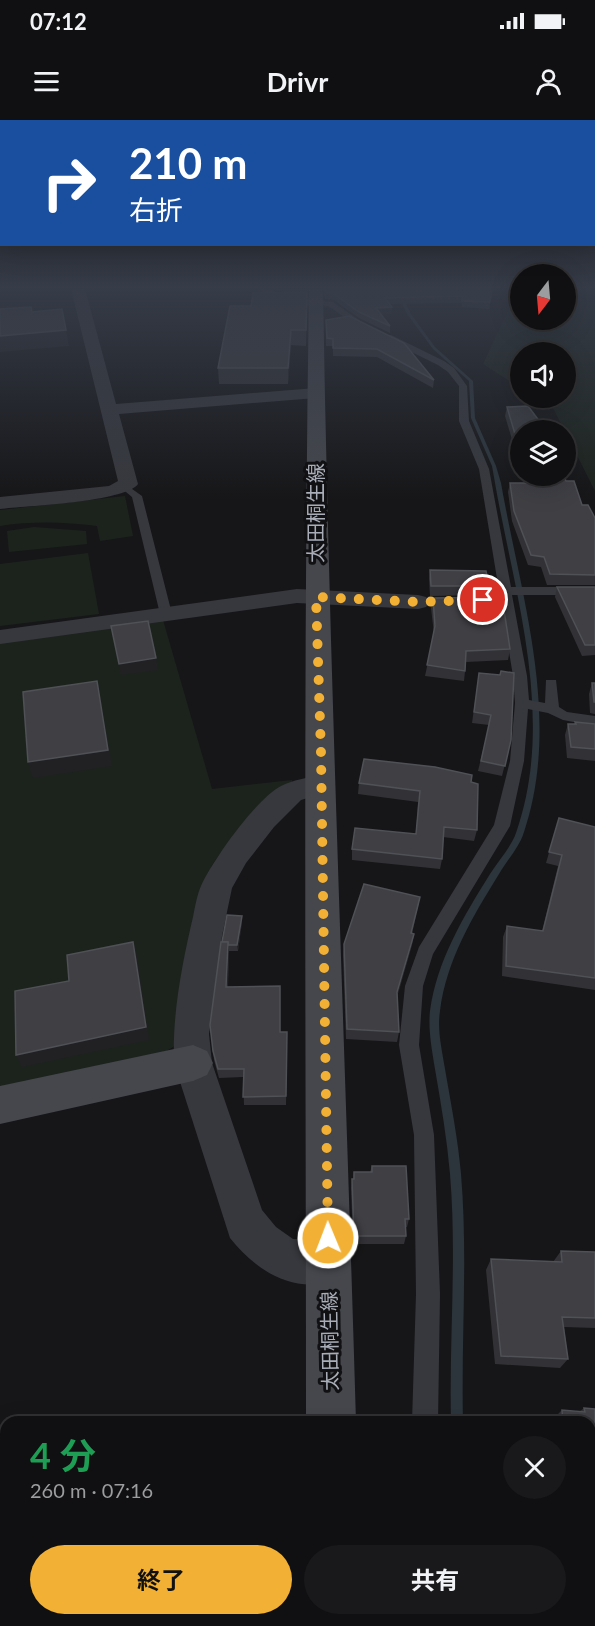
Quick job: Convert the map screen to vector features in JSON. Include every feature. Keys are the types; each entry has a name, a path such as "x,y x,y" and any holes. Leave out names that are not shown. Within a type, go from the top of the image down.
{"main road":[{"name":"太田桐生線","path":"321,359 316,393 316,597 331,1416"},
{"path":"0,1105 194,1064"}],"street":[{"path":"0,503 113,491 125,487 128,481 96,359"},
{"path":"109,410 316,393"},
{"path":"0,637 297,596 423,602"},
{"path":"321,784 291,793 264,819 235,855 216,886 205,936 191,1034 194,1064 245,1223 261,1242 287,1260 329,1262"}],"lane":[{"path":"424,1416 428,1294 424,1135 409,1045 414,986 425,952 502,826 513,788 522,703 520,676 503,596 484,469 464,421 463,386 451,370 432,359"},
{"path":"125,487 137,496 166,614"},
{"path":"503,596 533,591 595,591"},
{"path":"551,683 552,709"},
{"path":"522,703 552,709 563,716 595,721"}],"shaded area":[{"path":"485,359 510,359 510,382 483,364"},
{"path":"576,359 595,359 595,491 576,453 576,420 559,420 553,408 576,408"},
{"path":"125,496 133,536 100,541 97,526 73,524 36,523 0,526 0,510"},
{"path":"34,527 86,531 87,544 9,552 7,531"},
{"path":"88,553 99,614 0,626 0,564"},
{"path":"163,620 212,789 292,780 292,784 235,837 219,855 208,873 200,894 189,944 181,1042 160,1055 0,1087 0,642"}],"building":[{"path":"220,359 289,359 288,368 218,368"},
{"path":"396,359 417,359 434,380"},
{"path":"507,407 530,408 538,420 511,420"},
{"path":"510,486 576,486 582,505 588,505 595,518 595,575 550,574 544,557 531,555 514,511"},
{"path":"430,570 486,571 489,586 431,586"},
{"path":"557,587 595,587 595,645 585,645"},
{"path":"502,597 510,649 466,651 465,671 427,665 435,626 433,598"},
{"path":"148,621 156,658 119,664 111,626"},
{"path":"501,671 514,673 511,740 505,766 481,761 491,715 474,712 479,673 500,675"},
{"path":"97,681 108,750 28,762 23,692"},
{"path":"592,683 595,683 595,702 594,702"},
{"path":"575,722 595,724 595,749 571,747 568,724 576,724"},
{"path":"364,759 435,767 472,775 471,782 478,784 477,830 444,827 442,859 352,849 355,828 416,834 420,791 359,783"},
{"path":"559,818 595,827 595,978 506,966 507,926 543,931 562,855 549,852"},
{"path":"364,884 420,897 411,933 414,934 397,992 399,1032 347,1029 344,944"},
{"path":"227,915 242,916 237,945 222,942"},
{"path":"133,942 146,1027 16,1055 15,991 69,981 67,955"},
{"path":"221,942 228,942 226,987 280,986 280,1032 287,1032 286,1096 243,1097 244,1069 218,1069 210,1025"},
{"path":"372,1166 406,1166 409,1219 405,1219 406,1236 354,1236 352,1179 354,1179 354,1172 372,1172"},
{"path":"561,1251 595,1252 595,1318 562,1317 568,1359 501,1356 491,1259 562,1262"},
{"path":"584,1408 595,1409 595,1416 562,1416 562,1410 585,1412"}],"waterway":[{"path":"447,359 471,381 473,418 494,466 524,614 536,701 536,744 532,788 520,833 458,937 444,973 435,1011 436,1040 458,1202 457,1416"}],"route":[{"path":"328,1238 322,806 316,597 418,602 483,600"}]}
